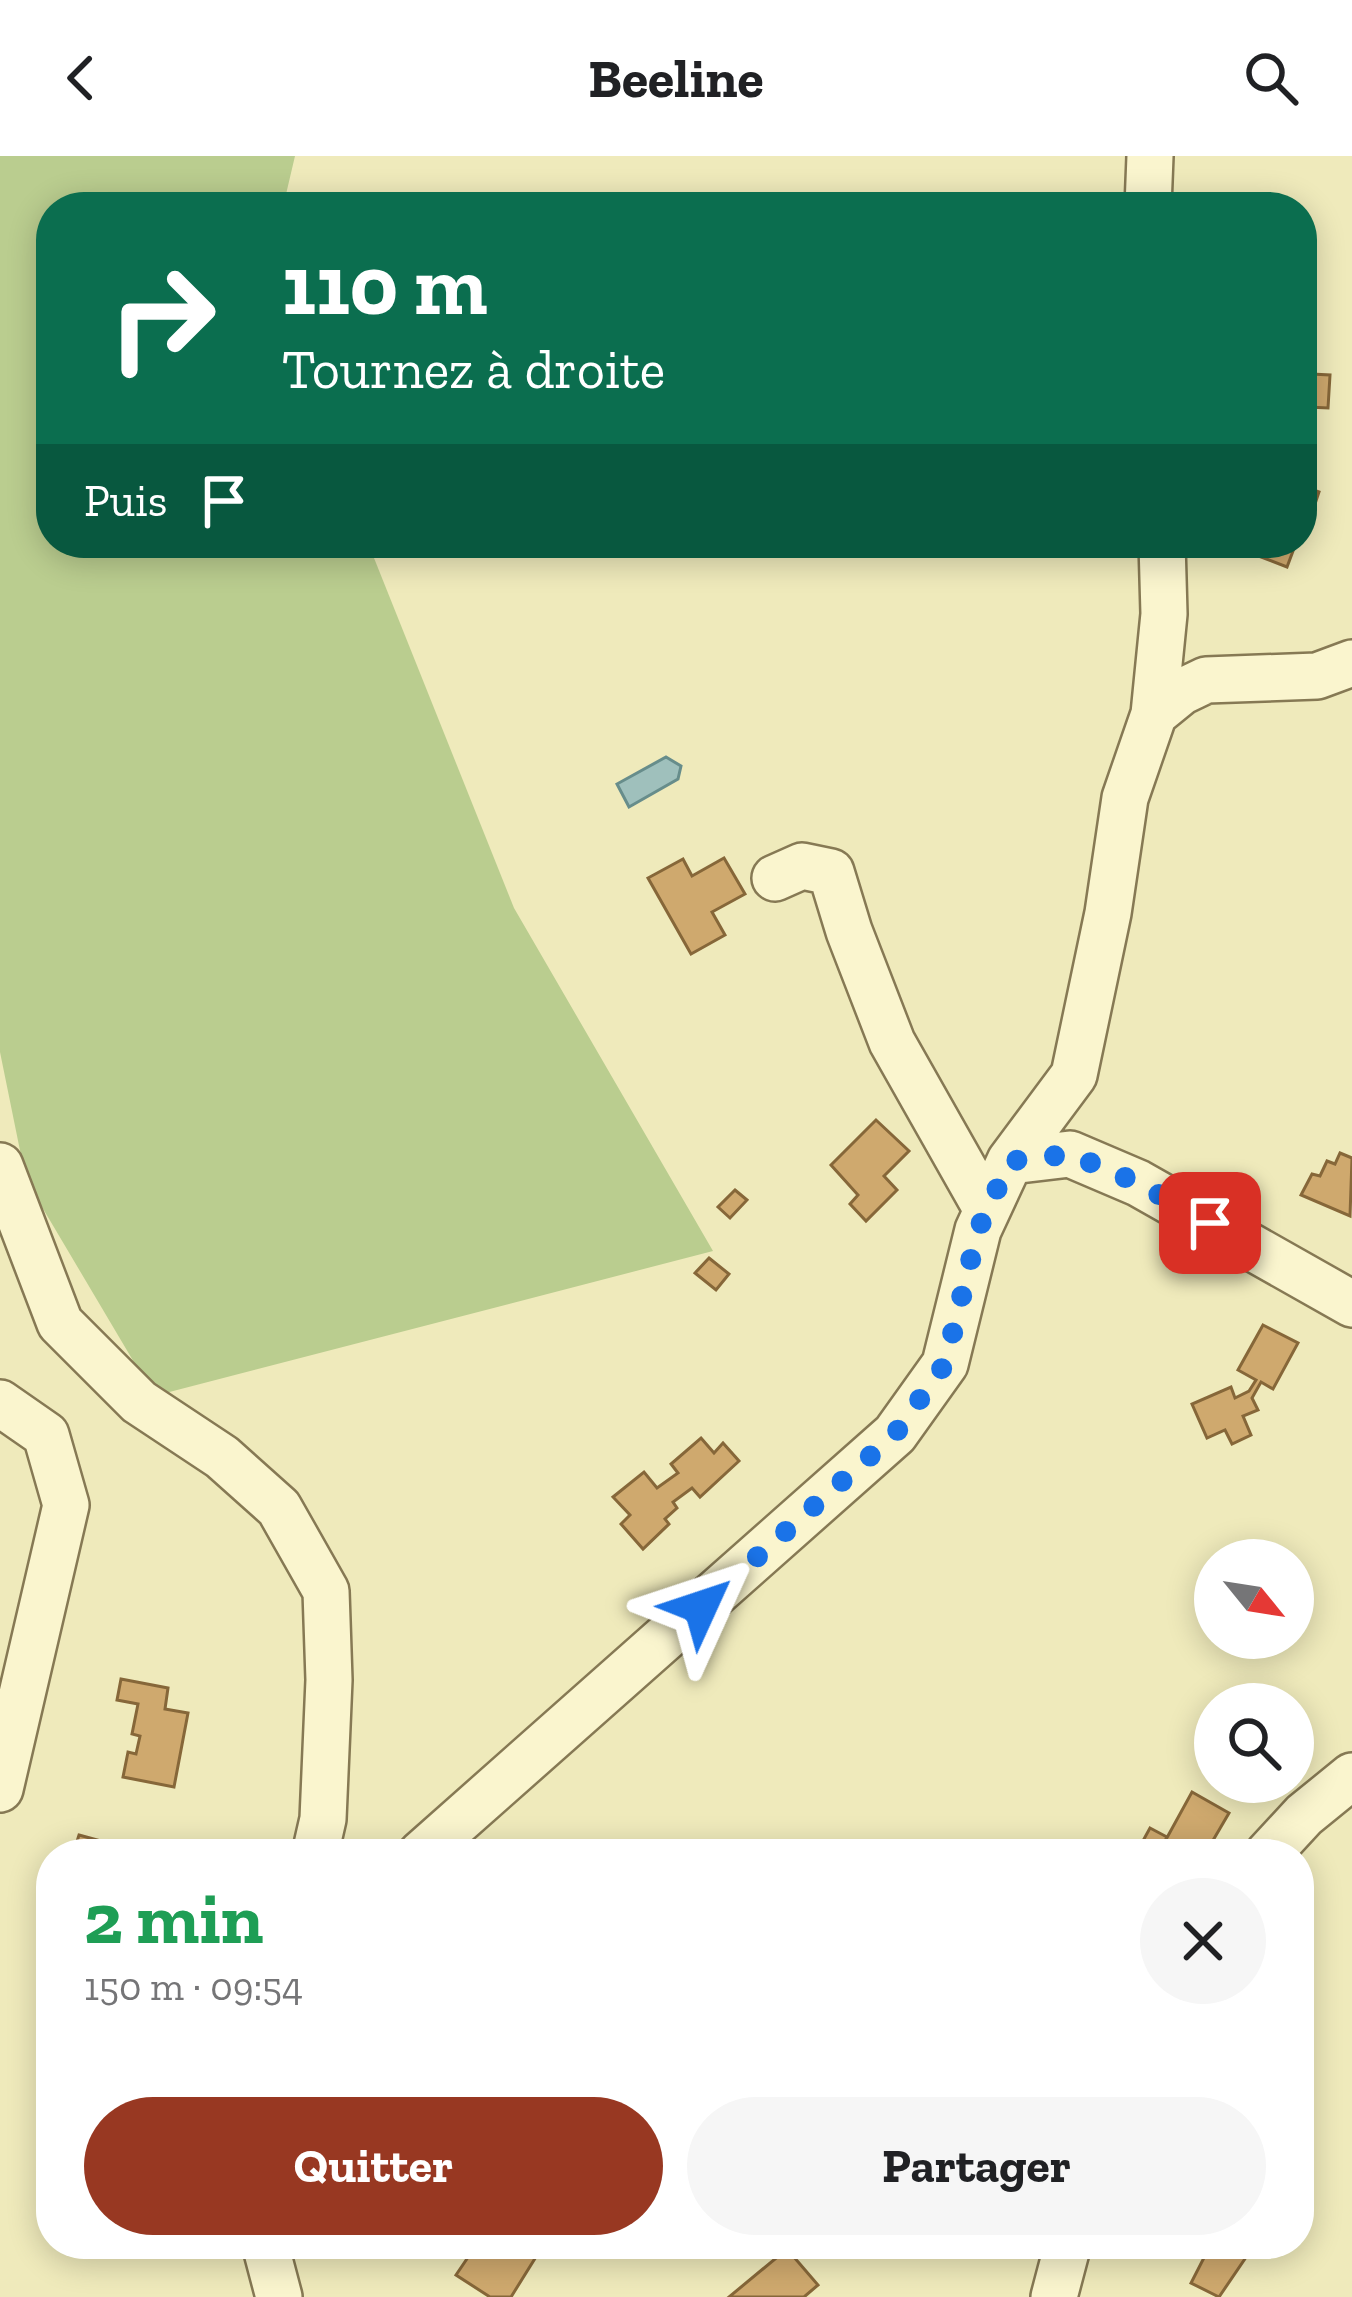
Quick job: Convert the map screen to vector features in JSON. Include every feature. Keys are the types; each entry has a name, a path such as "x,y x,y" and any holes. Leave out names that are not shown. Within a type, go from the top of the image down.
{"street":[{"path":"1149,192 1150,156"},
{"path":"438,1839 895,1434 945,1364 978,1230 1010,1161 1074,1075 1108,913 1125,798 1154,714 1163,614 1162,558"},
{"path":"1154,714 1181,692 1207,680 1340,674"},
{"path":"775,878 802,866 831,872 892,1042 987,1210"},
{"path":"1010,1161 1070,1154 1138,1183 1352,1304"},
{"path":"0,1166 60,1323 139,1402 222,1457 279,1508 326,1591 329,1680 317,1839"},
{"path":"0,1403 46,1435 66,1505 0,1789"},
{"path":"1282,1839 1352,1776"},
{"path":"269,2259 279,2297"},
{"path":"1054,2297 1064,2259"}],"green space":[{"path":"0,156 295,156 287,192 36,192 36,558 374,558 514,908 713,1251 154,1396 26,1180 0,1052"}],"water":[{"path":"666,757 681,766 678,779 629,807 617,784"}],"building":[{"path":"1317,374 1330,375 1328,408 1317,407"},
{"path":"1264,558 1290,558 1287,567"},
{"path":"724,858 745,894 712,912 725,935 691,954 648,878 683,859 692,876"},
{"path":"876,1120 909,1151 884,1176 897,1190 866,1221 850,1204 858,1195 831,1165"},
{"path":"1340,1153 1352,1158 1350,1216 1301,1195 1312,1174 1320,1176 1327,1161 1335,1164"},
{"path":"735,1190 747,1200 730,1218 718,1207"},
{"path":"709,1258 729,1274 716,1290 695,1273"},
{"path":"1263,1325 1298,1343 1273,1389 1261,1382 1252,1398 1258,1410 1243,1416 1251,1435 1232,1444 1225,1430 1207,1438 1192,1404 1231,1387 1235,1398 1249,1391 1256,1380 1238,1370"},
{"path":"701,1438 714,1453 723,1443 739,1461 700,1497 692,1488 673,1502 677,1508 665,1519 669,1524 643,1549 621,1524 630,1515 613,1497 644,1472 657,1488 678,1473 671,1464"},
{"path":"121,1679 168,1688 165,1709 188,1713 174,1787 123,1777 128,1752 136,1754 140,1736 132,1734 138,1704 117,1700"},
{"path":"1192,1792 1194,1803 1211,1803 1229,1813 1214,1839 1166,1839"},
{"path":"1150,1828 1167,1837 1166,1839 1144,1839"},
{"path":"467,2259 535,2259 511,2297 490,2297 456,2275"},
{"path":"775,2259 796,2259 818,2285 804,2297 729,2297"},
{"path":"1203,2259 1245,2259 1219,2297 1191,2283"}],"route":[{"path":"701,1607 895,1434 945,1364 978,1230 1010,1161 1070,1154 1138,1183 1210,1223"}]}
